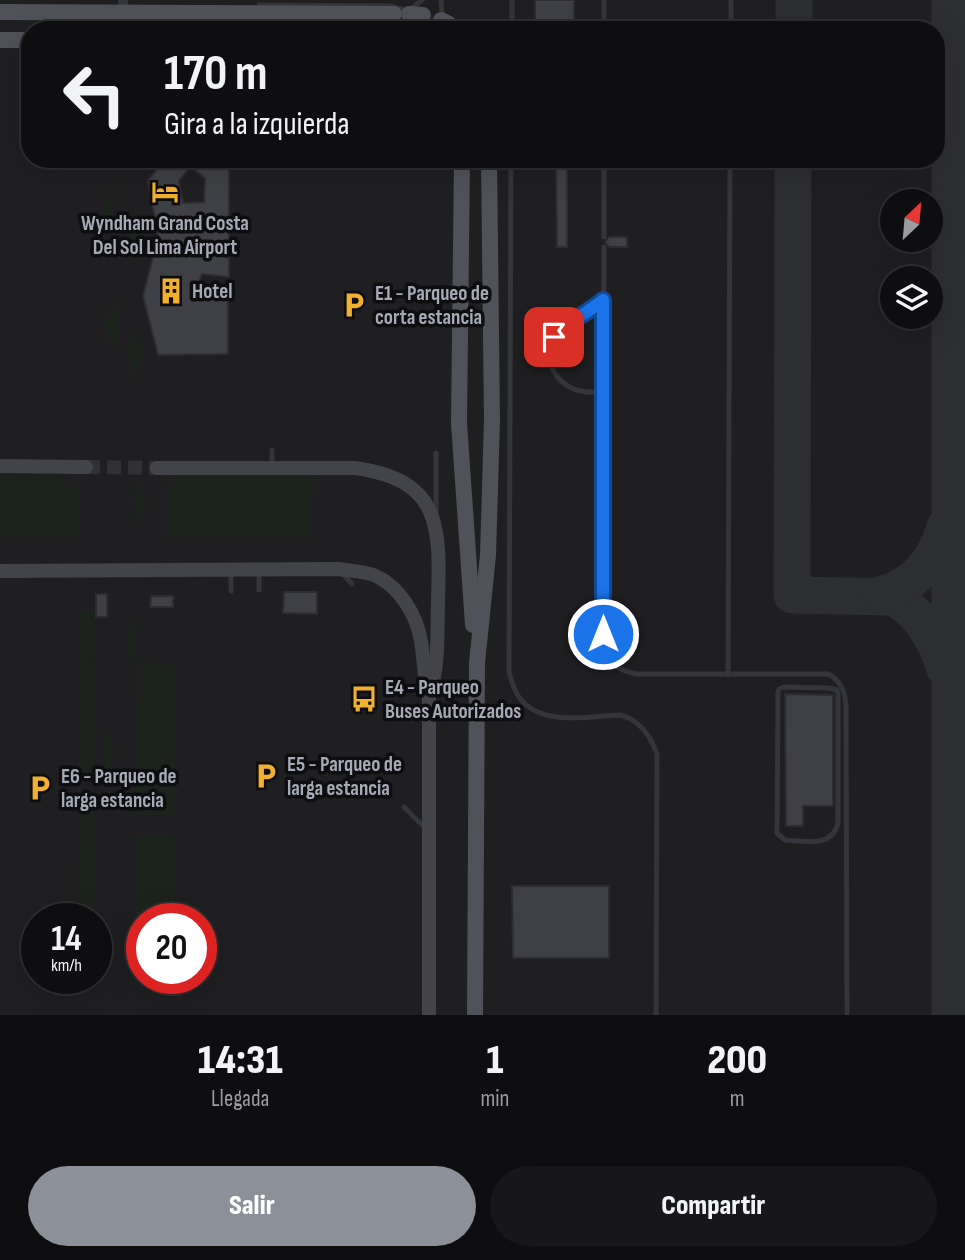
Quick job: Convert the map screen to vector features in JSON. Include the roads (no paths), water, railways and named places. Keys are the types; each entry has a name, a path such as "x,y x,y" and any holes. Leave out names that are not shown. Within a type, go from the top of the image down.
{"main road":[{"path":"0,12 409,14 443,21"},
{"path":"0,40 21,40"},
{"path":"462,168 459,423 467,558 477,663"},
{"path":"475,1015 477,663 488,555 492,421 489,168"},
{"path":"0,466 86,467"},
{"path":"157,468 355,468 397,478 412,489 426,503 436,522 439,553 437,673 429,695"},
{"path":"0,571 338,569 377,576 395,590 407,604 420,634 424,677 429,695 429,1015"}],"street":[{"path":"123,0 123,21"}],"lane":[{"path":"408,10 422,0"},
{"path":"441,0 442,21"},
{"path":"512,0 512,21"},
{"path":"604,0 604,21"},
{"path":"731,0 731,21"},
{"path":"0,6 223,5"},
{"path":"249,5 390,6 408,10 420,21"},
{"path":"511,168 509,672 523,702 536,712 549,716 620,715 631,718 642,727 654,745 657,754 656,1015"},
{"path":"604,168 604,237"},
{"path":"728,675 730,168"},
{"path":"604,247 603,648 606,658 615,666 636,674 828,674 843,687 847,1015"},
{"path":"603,300 584,316 560,330 548,351 555,374 573,388 603,392"},
{"path":"272,450 272,467"},
{"path":"436,453 436,522"},
{"path":"338,569 352,584"},
{"path":"231,570 231,591"},
{"path":"259,570 259,590"},
{"path":"779,689 837,690 838,767 838,822 834,834 824,841 785,840 780,837 777,833 779,689"},
{"path":"838,767 846,767"},
{"path":"404,807 428,831"}],"tunnel":[{"path":"86,467 157,468"}],"place":[{"name":"Wyndham Grand Costa Del Sol Lima Airport","path":"165,192"},
{"name":"Hotel","path":"171,291"},
{"name":"E1 - Parqueo de corta estancia","path":"354,305"},
{"name":"E4 - Parqueo Buses Autorizados","path":"364,699"},
{"name":"E5 - Parqueo de larga estancia","path":"266,776"},
{"name":"E6 - Parqueo de larga estancia","path":"40,788"}]}
